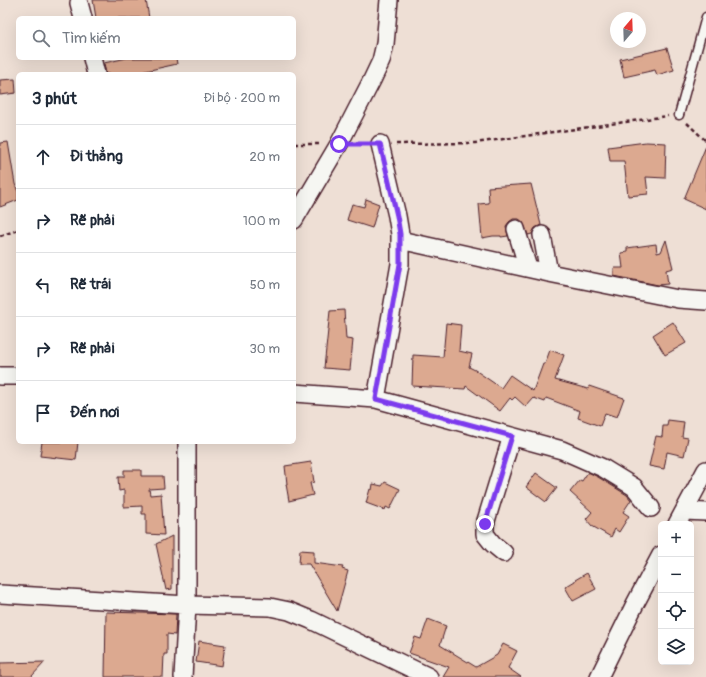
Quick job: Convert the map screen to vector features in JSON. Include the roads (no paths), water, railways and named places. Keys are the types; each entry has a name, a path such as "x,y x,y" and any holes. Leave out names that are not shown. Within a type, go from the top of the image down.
{"street":[{"path":"296,217 339,144 381,61 385,44 389,0"},
{"path":"92,60 96,72"},
{"path":"376,399 400,264 400,240 397,216 380,144"},
{"path":"516,228 528,268"},
{"path":"542,235 549,273"},
{"path":"400,240 549,273 678,299 706,301"},
{"path":"0,376 16,376"},
{"path":"296,393 376,399 562,450 603,468 634,487 651,508"},
{"path":"504,553 493,544 485,534 485,524 512,436"},
{"path":"183,677 187,605 188,444"},
{"path":"681,517 706,470"},
{"path":"681,517 706,512"},
{"path":"599,677 660,557"},
{"path":"0,594 187,605 270,607 289,611 311,620 429,677"}],"lane":[{"path":"679,115 706,17"}]}
